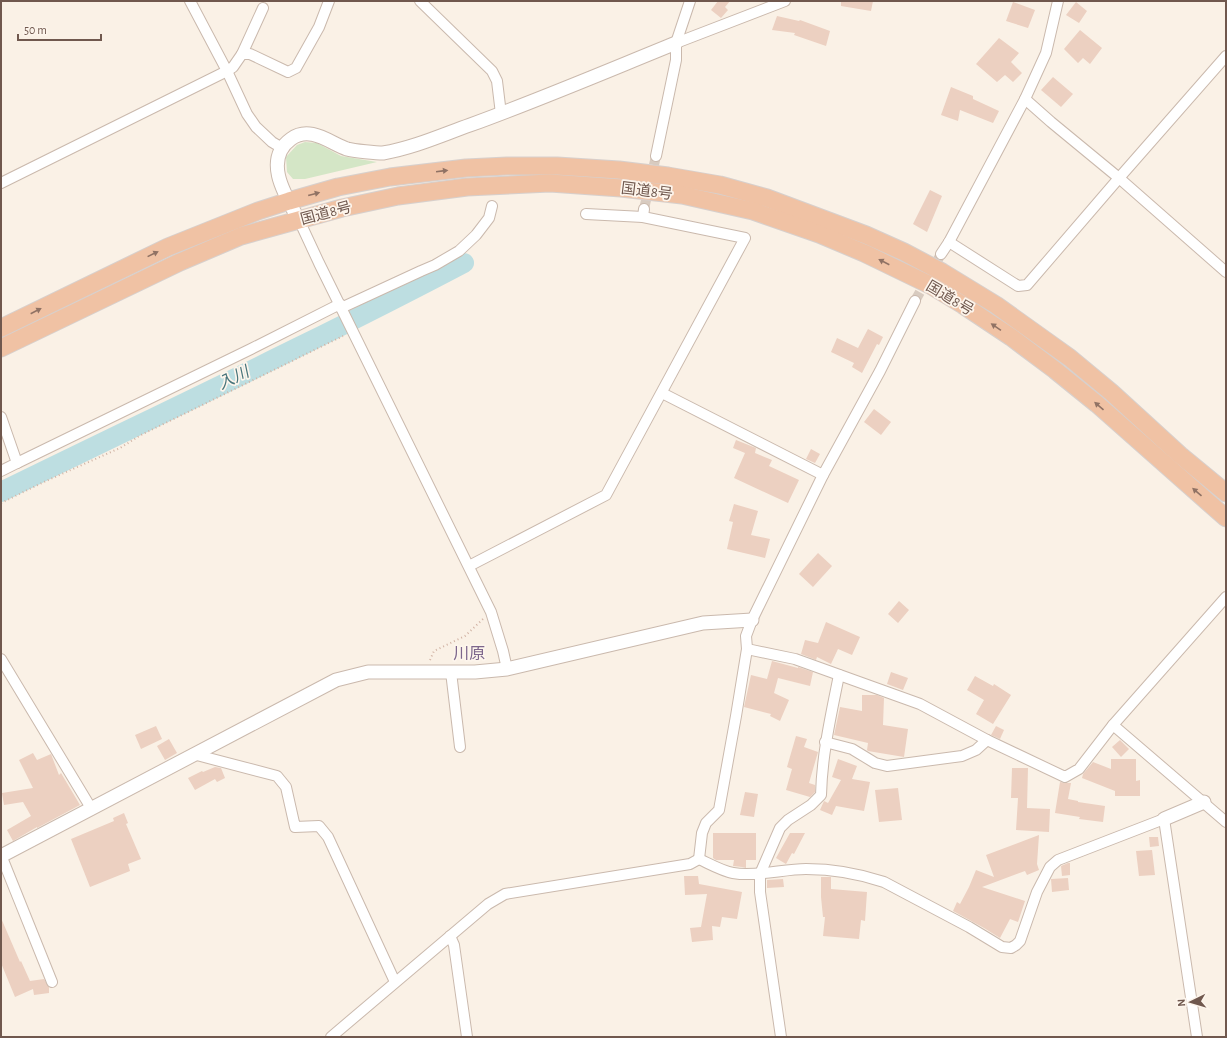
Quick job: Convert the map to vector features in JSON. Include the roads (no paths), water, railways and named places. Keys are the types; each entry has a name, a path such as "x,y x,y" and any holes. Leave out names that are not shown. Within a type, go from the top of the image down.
{"highway":[{"name":"国道8号","path":"1,328 168,247 258,211 338,187 390,177 466,168 507,166 557,166 619,170 668,176 720,185 767,198 818,216 904,252 942,272 996,305 1070,358 1111,392 1180,455 1226,493"},
{"name":"国道8号","path":"1,348 180,262 241,236 342,208 398,196 467,188 550,183 621,188 682,195 753,211 819,234 864,253 930,285 964,305 1011,337 1091,399 1226,518"}],"street":[{"path":"190,1 227,71 247,114 256,126 272,142 282,148"},
{"path":"242,54 250,54 288,72 296,68 319,27 329,1"},
{"path":"420,1 492,71 497,81 500,114"},
{"path":"656,156 676,60 676,43 690,1"},
{"path":"506,669 503,651 491,612 319,263 300,220 288,201 282,187 277,162 282,148 292,138 303,134 313,134 348,149 382,153 410,147 500,114 785,1"},
{"path":"940,254 949,242 1025,99 1046,53 1058,1"},
{"path":"1,183 234,67 242,54 263,8"},
{"path":"949,242 1018,286 1027,285 1226,56"},
{"path":"1025,99 1119,178 1226,272"},
{"path":"1,471 341,306 435,265 459,251 476,235 489,218 492,206"},
{"path":"469,566 606,496 745,238 644,213 586,214"},
{"path":"699,859 702,833 706,823 719,810 747,649 746,636 752,620 822,475 880,371 915,301"},
{"path":"662,392 822,475"},
{"path":"1,416 17,463"},
{"path":"747,649 795,659 920,704 986,740 1065,776 1079,769 1113,725 1226,597"},
{"path":"52,982 1,856 336,680 368,672 475,672 506,669 703,623 752,620"},
{"path":"1,659 91,808"},
{"path":"451,672 460,747"},
{"path":"782,1037 760,892 760,874 780,828 788,820 811,805 821,795 825,742 838,675"},
{"path":"1113,725 1226,822"},
{"path":"825,742 852,749 875,763 887,766 962,756 976,750 986,740"},
{"path":"193,754 277,776 286,788 295,826 319,826 328,837 395,982"},
{"path":"699,859 733,873 760,874 804,869 824,869 872,878 884,882 969,927 1002,947 1011,948 1020,941 1037,892 1050,867 1058,860 1204,802"},
{"path":"1164,819 1197,1037"},
{"path":"331,1037 488,904 505,894 690,864 699,859"},
{"path":"450,936 454,945 467,1037"}],"waterway":[{"name":"入川","path":"1,492 292,351 464,263"}],"tunnel":[{"path":"644,209 656,156"},
{"path":"915,301 941,254"}],"district":[{"name":"川原","path":"469,653"}]}
